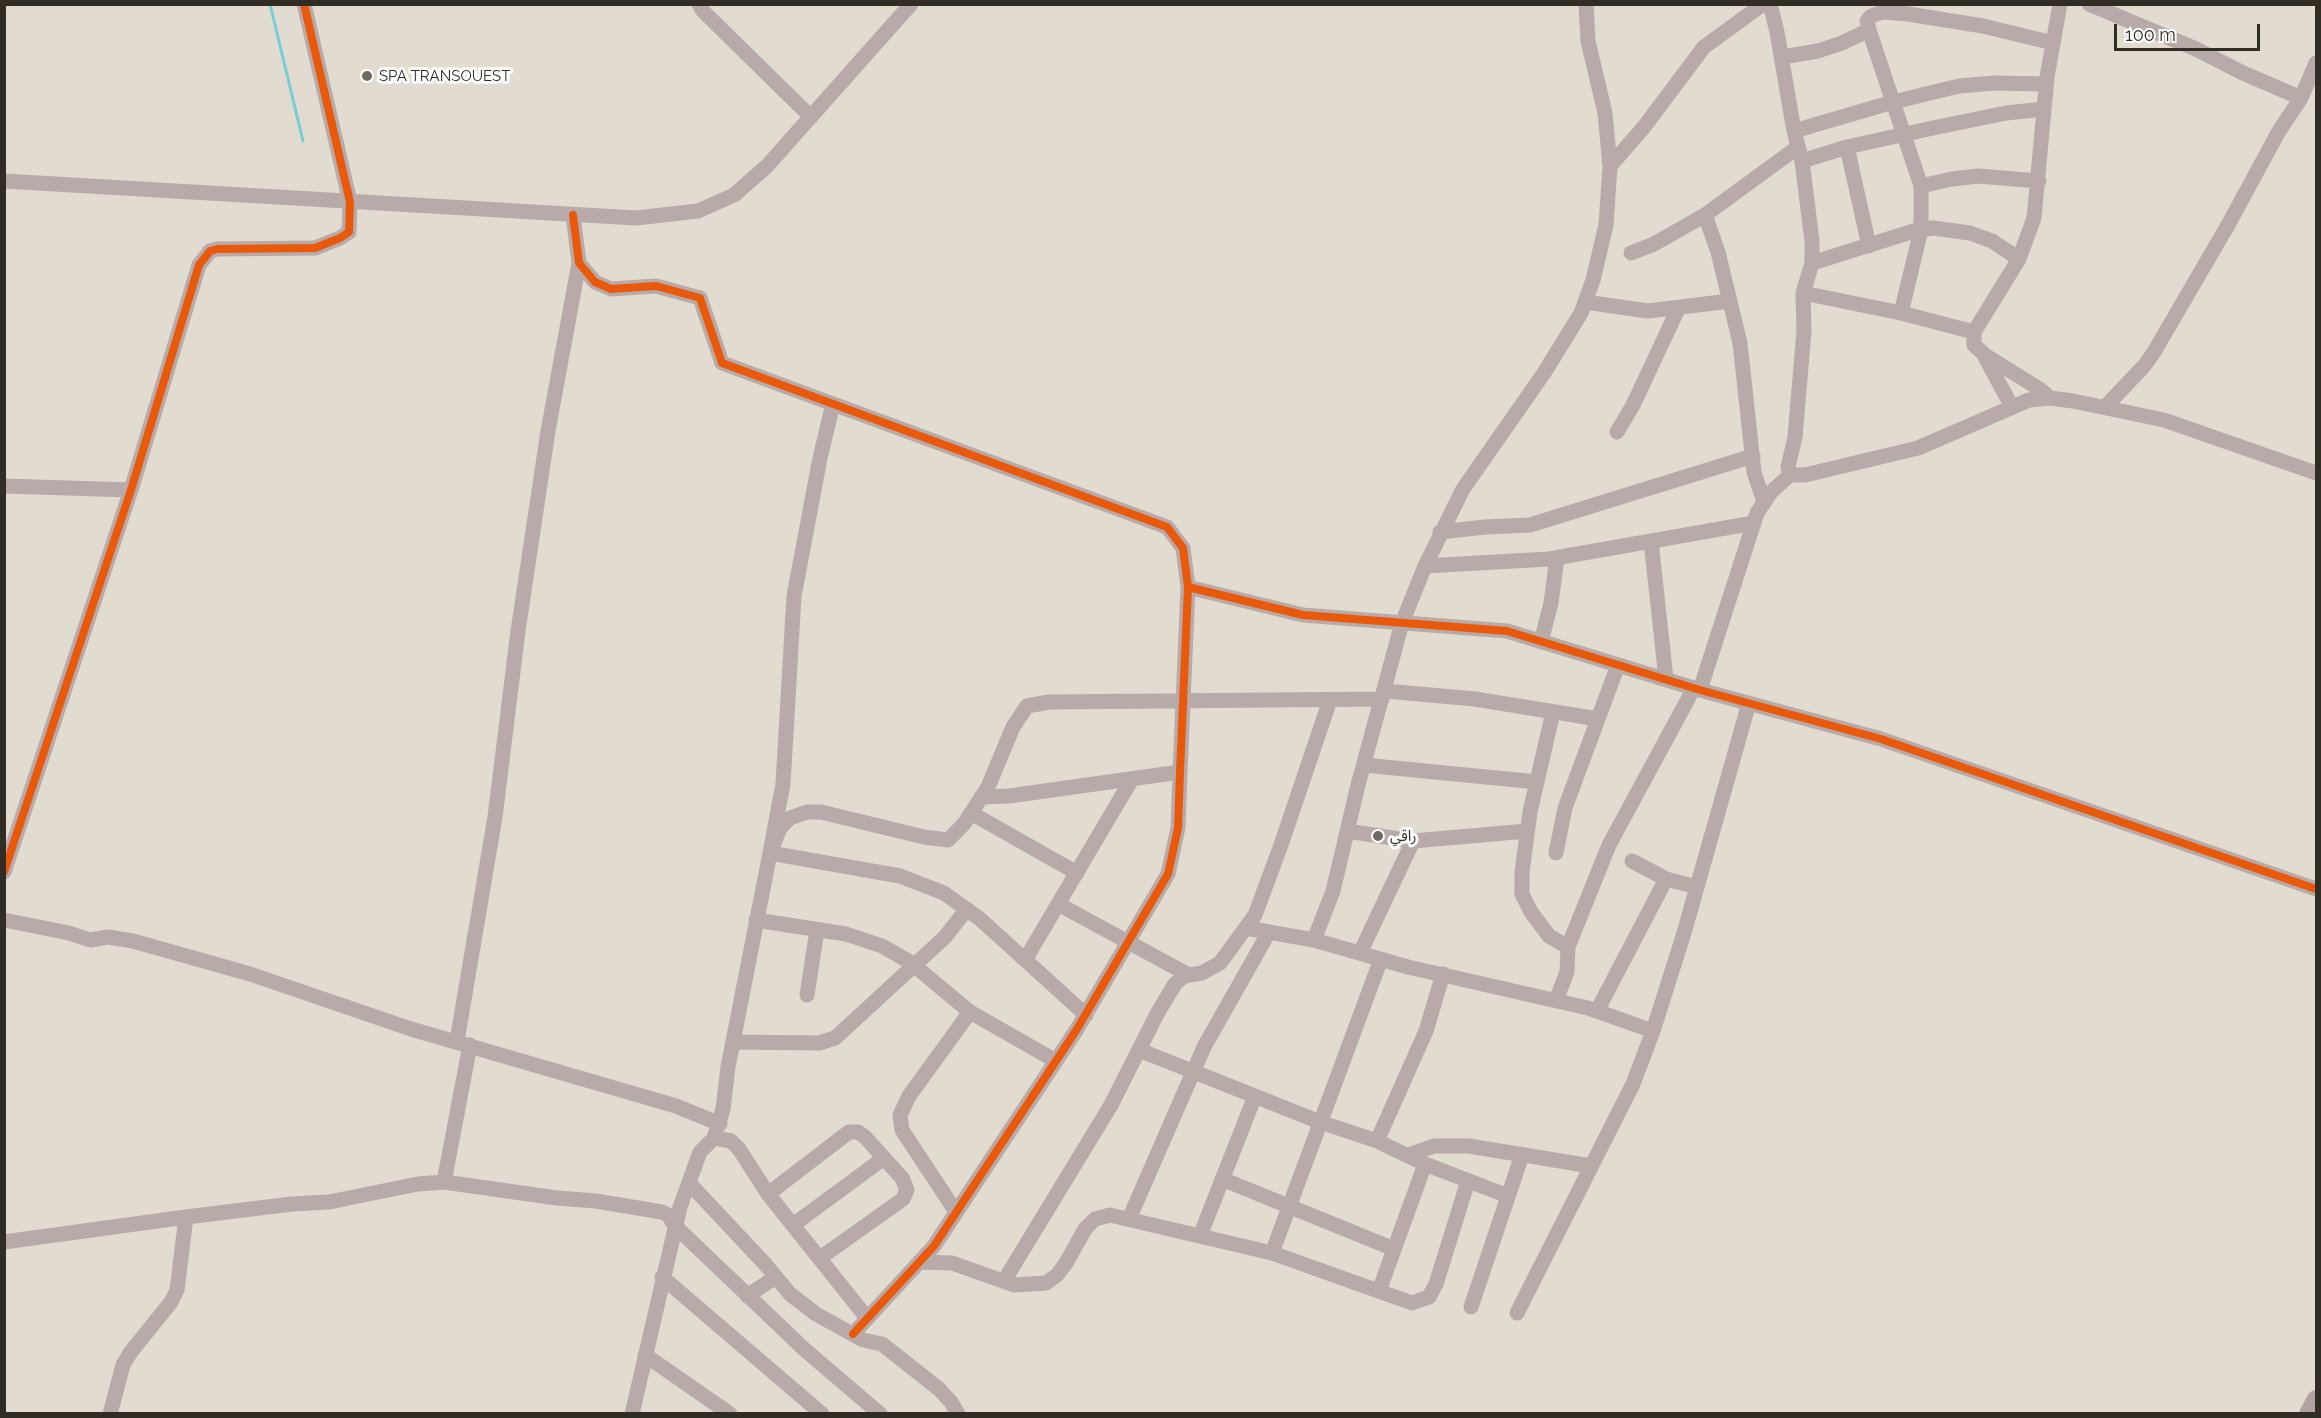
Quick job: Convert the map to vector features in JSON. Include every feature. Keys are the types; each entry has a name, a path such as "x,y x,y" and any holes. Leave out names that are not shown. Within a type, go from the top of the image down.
{"main road":[{"path":"2308,1413 2316,1399"}],"street":[{"path":"4,872 131,490 194,278 205,257 210,251 227,248 315,248 340,238 348,232 350,202 304,4"},
{"path":"699,4 811,117"},
{"path":"4,181 636,218 698,211 718,203 750,183 911,4"},
{"path":"1314,940 1333,891 1402,623 1425,566 1463,489 1544,373 1581,313 1593,280 1606,225 1610,166 1605,113 1588,42 1586,4"},
{"path":"1610,166 1644,127 1704,47 1763,4"},
{"path":"1770,4 1800,154 1812,263 1803,293 1804,331 1795,437 1788,467 1790,475"},
{"path":"2050,398 2041,390 1985,356 1974,345 1974,332 2019,259 2034,218 2046,84 2060,4"},
{"path":"2089,4 2196,49 2243,73 2301,98"},
{"path":"1901,313 1922,230 1921,186 1867,21 1871,16 1883,12 1983,26 2053,43"},
{"path":"1782,57 1842,44 1869,30"},
{"path":"2105,407 2148,361 2228,225 2279,131 2301,98 2316,63"},
{"path":"1794,131 1893,102 1959,86 1994,83 2046,84"},
{"path":"1631,253 1654,244 1704,215 1800,154 1847,147 2006,113 2044,109"},
{"path":"1847,147 1869,246"},
{"path":"1921,186 1978,176 2039,181"},
{"path":"444,1182 495,817 518,631 548,431 579,263 573,215"},
{"path":"1704,215 1718,252 1740,343 1754,472 1764,502"},
{"path":"1812,263 1933,228 1970,233 1992,241 2019,259"},
{"path":"579,263 595,282 611,289 656,286 700,298 722,363 1167,527 1182,548 1188,587 1178,828 1168,874 1086,1015 956,1212 920,1262 853,1334"},
{"path":"1803,293 1901,313 1974,332"},
{"path":"1585,302 1648,311 1730,301"},
{"path":"1617,432 1633,405 1679,307"},
{"path":"1985,356 2012,407"},
{"path":"1556,1000 1567,972 1568,947 1609,845 1697,689 1757,513 1771,492 1790,475 1805,475 1917,448 2029,400 2050,398 2164,420 2316,473"},
{"path":"633,1413 675,1226 700,1152 717,1131 783,784 794,596 820,458 833,404"},
{"path":"1440,532 1530,525 1753,456"},
{"path":"4,486 131,490"},
{"path":"1425,566 1557,558 1754,523"},
{"path":"1651,541 1666,680"},
{"path":"1541,642 1551,603 1557,558"},
{"path":"1188,587 1303,615 1507,631 1697,689 1881,739 2316,889"},
{"path":"1556,853 1565,808 1618,665"},
{"path":"770,853 780,828 790,818 807,812 820,812 924,837 948,840 964,824 988,786 1013,727 1027,706 1048,702 1330,700 1384,695 1475,699 1598,719"},
{"path":"1004,1281 1111,1105 1175,984 1189,975 1202,973 1220,963 1255,915 1330,700"},
{"path":"1517,1312 1633,1084 1653,1031 1697,887 1749,703"},
{"path":"1553,712 1527,831 1522,894 1531,912 1550,936 1568,947"},
{"path":"1364,765 1537,782"},
{"path":"981,797 1180,772"},
{"path":"1025,960 1132,779"},
{"path":"971,813 1077,873"},
{"path":"1347,831 1413,841 1527,831"},
{"path":"1360,953 1413,841"},
{"path":"770,853 900,876 944,893 967,909 1086,1015"},
{"path":"1632,861 1665,879 1697,887"},
{"path":"1597,1011 1665,879"},
{"path":"1058,904 1189,975"},
{"path":"733,1042 819,1043 835,1038 945,937 967,909"},
{"path":"4,920 69,933 90,940 108,937 133,941 250,974 358,1012 676,1106 731,1141 768,1194 867,1317"},
{"path":"756,920 846,934 882,946 914,966 970,1012 1056,1061"},
{"path":"1246,928 1314,940 1381,959 1556,1000 1597,1011 1653,1031"},
{"path":"807,995 817,930"},
{"path":"1129,1219 1204,1047 1269,932"},
{"path":"1272,1253 1381,959"},
{"path":"1377,1141 1426,1031 1443,974"},
{"path":"956,1212 902,1130 900,1115 909,1096 970,1012"},
{"path":"1139,1050 1320,1122 1377,1141 1425,1164 1508,1196"},
{"path":"1200,1236 1255,1096"},
{"path":"768,1194 849,1132 858,1132 865,1137 902,1178 907,1190 903,1199 820,1258"},
{"path":"1408,1155 1434,1146 1469,1146 1591,1166"},
{"path":"1471,1307 1522,1155"},
{"path":"793,1225 884,1158"},
{"path":"1379,1291 1425,1164"},
{"path":"1222,1179 1394,1249"},
{"path":"920,1262 952,1263 1014,1284 1046,1283 1057,1275 1085,1229 1095,1219 1110,1215 1272,1253 1412,1303 1429,1297 1436,1284 1468,1181"},
{"path":"4,1242 186,1216 329,1202 390,1189 444,1182 557,1198 596,1201 662,1212 668,1215 675,1226 804,1349 880,1413"},
{"path":"689,1183 790,1294 816,1314 863,1340 882,1344 939,1389 958,1413"},
{"path":"110,1413 123,1365 171,1302 177,1290 186,1216"},
{"path":"662,1277 822,1413"},
{"path":"747,1296 776,1277"},
{"path":"645,1354 730,1413"}],"waterway":[{"path":"270,4 303,141"}],"cycle path":[{"path":"4,872 131,490 199,265 210,251 217,249 315,248 349,232 350,202 304,4"},
{"path":"573,215 579,263 595,282 611,289 656,286 700,298 722,363 1167,527 1183,548 1188,587 1178,828 1168,874 1077,1029 934,1246 853,1334"},
{"path":"1188,587 1303,615 1507,631 1700,690 1881,739 2316,889"}],"place":[{"name":"SPA TRANSOUEST","path":"367,76"},
{"name":"راقي","path":"1378,836"}]}
